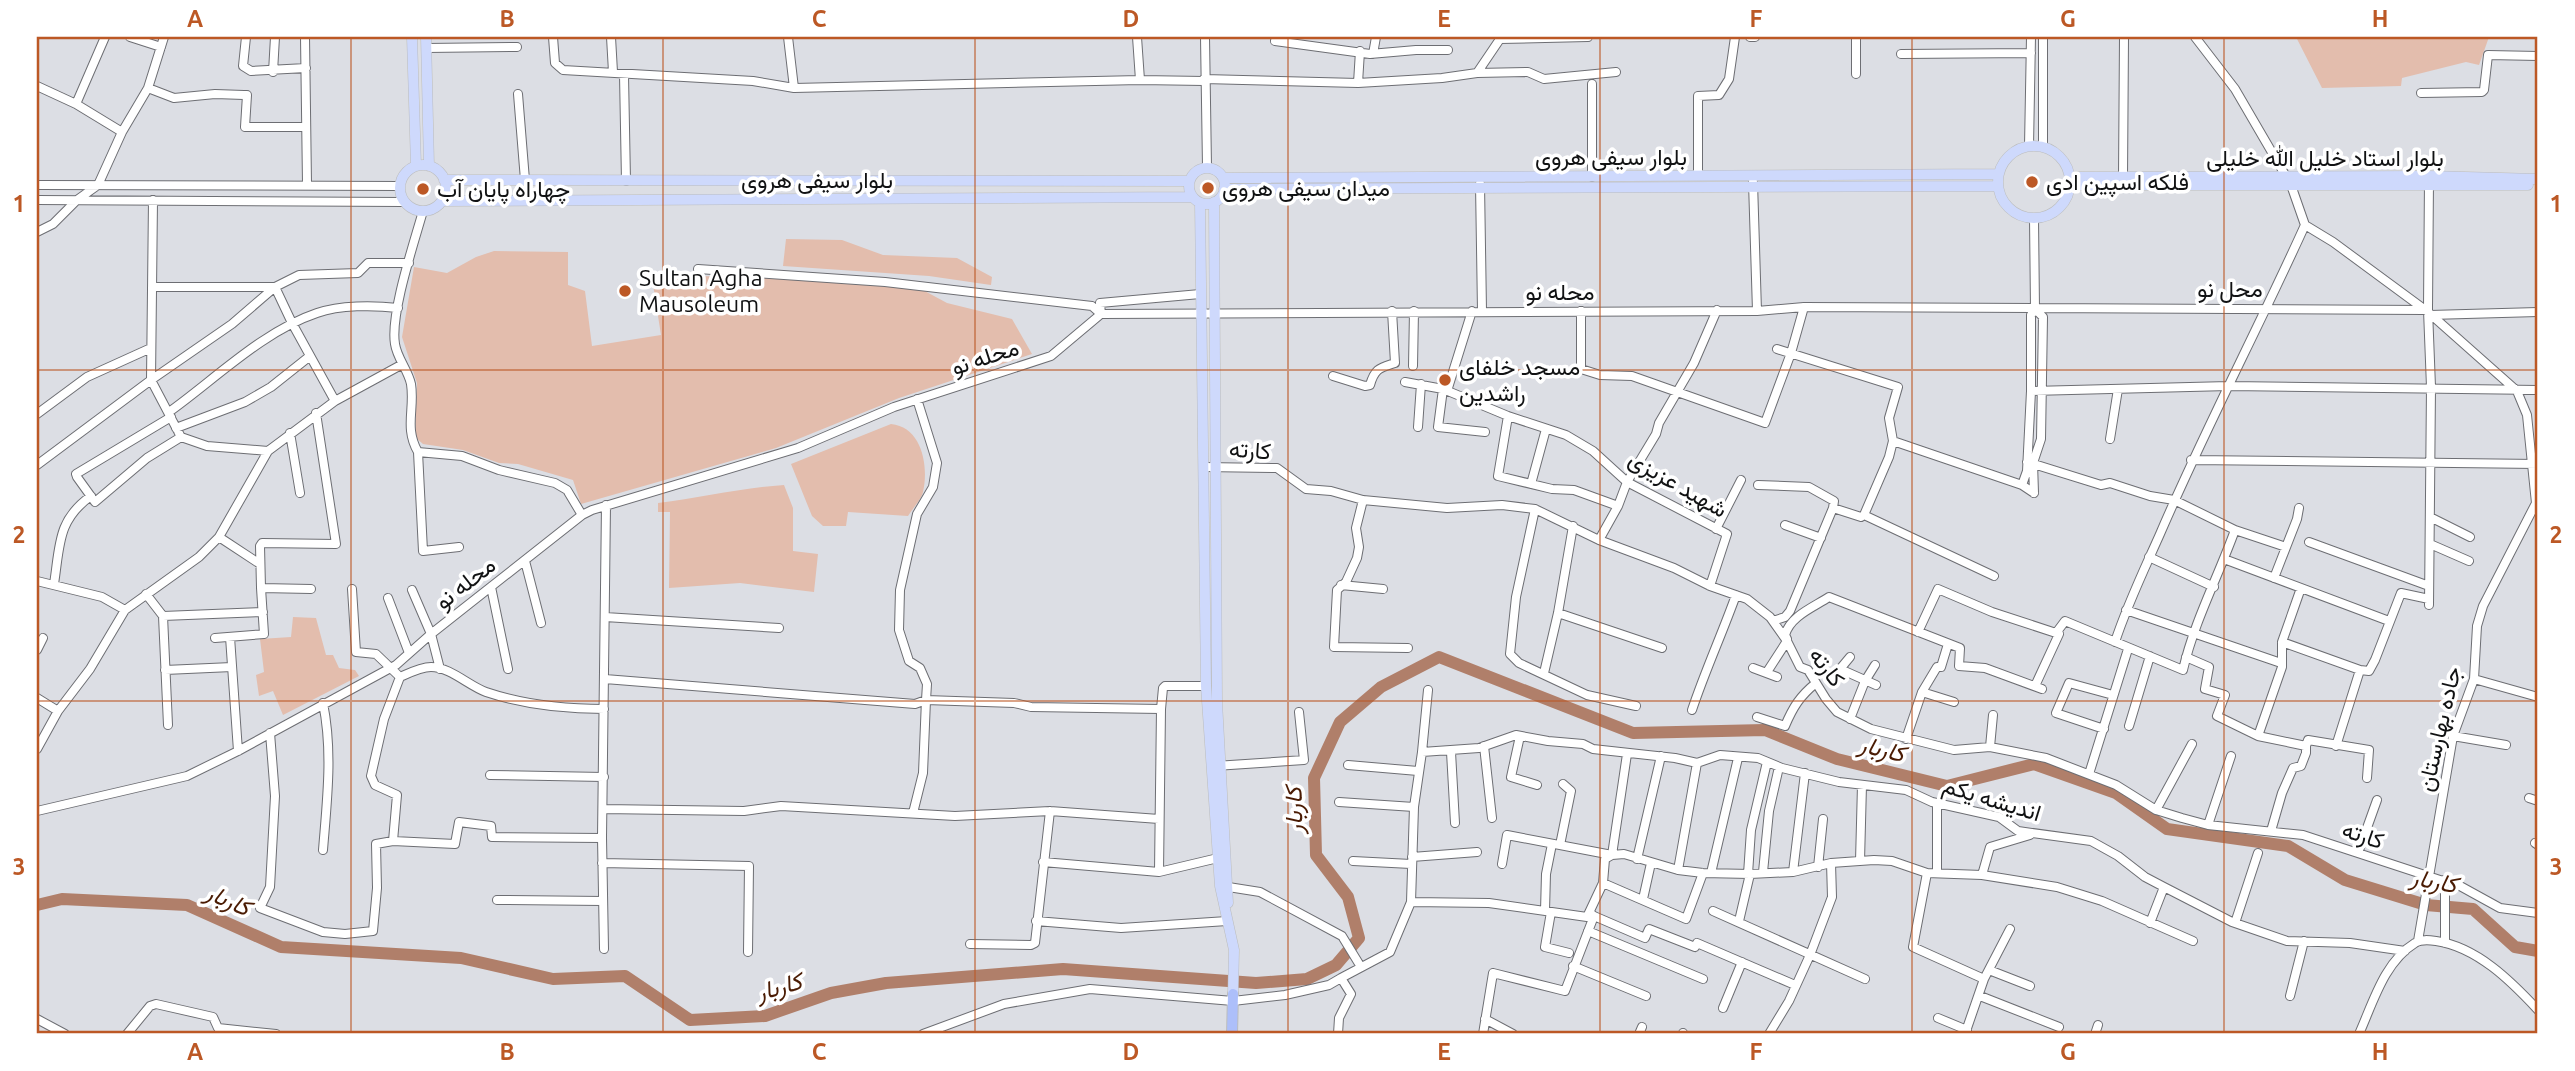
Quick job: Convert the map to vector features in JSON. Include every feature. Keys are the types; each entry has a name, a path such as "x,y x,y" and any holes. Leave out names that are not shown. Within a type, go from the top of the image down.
{"highway":[{"path":"1232,1034 1233,998"}],"main road":[{"path":"412,37 416,166"},
{"path":"425,37 429,166"},
{"path":"2043,144 2061,158 2070,181 2062,205 2045,216 2021,216 2001,199 1998,174 2002,163 2010,155 2029,146 2043,144"},
{"path":"416,166 429,166 441,174 444,180 446,187 442,201 430,210 409,207 404,202 400,186 405,174 416,166"},
{"path":"1196,200 1214,202 1222,195 1224,184 1215,169 1206,167 1197,170 1189,181 1196,200 1217,702 1218,858 1224,886"},
{"name":"بلوار سیفی هروی","path":"1224,184 1480,177 1998,174"},
{"name":"بلوار استاد خلیل الله خلیلی","path":"2070,181 2123,177 2287,181"},
{"name":"بلوار استاد خلیل الله خلیلی","path":"2070,181 2538,179"},
{"name":"بلوار سیفی هروی","path":"444,180 1189,181"},
{"path":"676,181 676,200"},
{"path":"952,181 952,198"},
{"name":"بلوار استاد خلیل الله خلیلی","path":"2429,181 2538,185"},
{"name":"بلوار سیفی هروی","path":"1224,184 1481,189 1998,186"},
{"name":"بلوار سیفی هروی","path":"442,201 952,198 1196,200"},
{"path":"1214,202 1206,686 1216,766 1227,921 1234,950 1233,998"}],"street":[{"path":"76,104 106,37"},
{"path":"130,37 161,47"},
{"path":"37,232 53,224 77,200 98,185 122,132 148,88 164,37"},
{"path":"246,37 243,66 251,71 272,72 306,68"},
{"path":"272,72 275,37"},
{"path":"305,37 307,184"},
{"path":"553,37 555,63 563,70 753,81 794,88 1140,80 1358,83 1477,73 1528,72 1544,79 1616,72"},
{"path":"611,37 613,72"},
{"path":"788,37 794,88"},
{"path":"1137,37 1140,80"},
{"path":"1205,37 1206,167"},
{"path":"1276,37 1275,41 1373,54 1448,50"},
{"path":"1373,54 1376,37"},
{"path":"1477,73 1501,38 1588,37"},
{"path":"1699,176 1698,96 1719,94 1729,79 1735,37"},
{"path":"1856,37 1856,74"},
{"path":"2029,146 2031,37"},
{"path":"2043,37 2043,144"},
{"path":"2123,177 2124,37"},
{"path":"2115,642 2126,610 2191,460 2305,225 2287,181 2235,89 2195,37"},
{"path":"426,48 516,47"},
{"path":"1358,83 1360,51"},
{"path":"1901,54 2031,53"},
{"path":"2421,93 2482,92 2488,55 2538,57"},
{"path":"624,75 626,181"},
{"path":"1592,83 1592,177"},
{"path":"37,86 76,104 122,132"},
{"path":"148,88 174,98 215,94 247,95 245,128 306,127"},
{"path":"518,94 525,180"},
{"path":"1752,176 1757,311"},
{"path":"1480,177 1482,311"},
{"path":"2282,642 2369,671 2401,593 2428,602 2431,387 2428,312 2429,181"},
{"path":"287,184 287,201"},
{"path":"37,185 400,186"},
{"path":"37,200 404,202"},
{"path":"153,200 151,380 181,437 207,446 268,451"},
{"path":"423,211 398,308 394,343 411,385 410,437 418,452 422,550 459,547"},
{"path":"1893,441 2022,485 2034,493 2030,462 2031,315 2035,309 2034,218"},
{"name":"جاده بهارستان","path":"2305,225 2333,242 2428,312 2516,391 2528,415 2537,504 2483,606 2477,626 2474,679 2453,736 2418,941"},
{"path":"37,464 232,324 275,287 299,275 358,273 368,263 409,263"},
{"path":"698,269 885,282 1092,306 1101,314"},
{"path":"152,288 275,287"},
{"path":"275,287 335,401"},
{"path":"1101,314 1100,303 1200,294"},
{"path":"1581,311 1581,369 1600,374 1632,376 1765,423 1791,353 1804,307"},
{"name":"محله نو","path":"37,811 187,776 391,668 430,634 582,515 606,505 798,448 917,399 1051,356 1101,314 1757,311 1804,307 2035,309"},
{"path":"181,437 155,453 95,502 76,474 170,415 292,323 320,312 349,308 398,308"},
{"name":"محل نو","path":"2035,309 2267,308 2538,312"},
{"path":"2022,485 2041,439 2043,317 2035,309"},
{"path":"1599,540 1618,506 1627,482 1678,392 1717,310"},
{"path":"1334,376 1365,386 1370,385 1376,369 1395,363 1392,311"},
{"path":"1413,366 1414,311"},
{"path":"1472,311 1445,390 1438,427 1485,432"},
{"path":"37,414 87,377 151,348"},
{"path":"1777,349 1898,387 1889,418 1893,441 1889,457 1864,515"},
{"path":"176,428 245,402 271,387 310,356"},
{"path":"38,745 58,711 90,669 125,610 199,557 219,537 268,451 316,413 401,365"},
{"name":"شهید عزیزی","path":"1405,382 1445,390 1508,416 1566,435 1593,452 1627,482 1727,534 1710,586"},
{"path":"1418,426 1421,384"},
{"path":"2031,391 2229,386 2538,390"},
{"path":"2110,439 2118,389"},
{"path":"913,813 923,773 927,684 920,668 909,661 899,630 900,590 917,514 933,487 937,463 917,399"},
{"path":"215,638 264,634 260,544 336,544 316,413"},
{"path":"1508,416 1498,476 1573,490 1618,506"},
{"path":"1531,484 1546,429"},
{"path":"290,433 300,493"},
{"path":"418,452 462,456 499,470 555,483 566,489 582,515"},
{"path":"2191,460 2535,464"},
{"path":"2030,462 2101,485 2110,483 2150,496 2174,500 2235,530 2286,547"},
{"name":"کارته","path":"1209,467 1277,468 1306,489 1331,491 1363,500 1447,508 1502,505 1535,509 1599,540 1747,599 1773,621 1787,640 1800,667 1808,670 1838,712 1871,729 1954,750 1990,747 2046,758 2116,785 2156,810 2208,825 2303,835 2429,877 2451,881 2500,908 2538,913"},
{"path":"1716,529 1741,480"},
{"path":"1758,485 1809,487 1834,501 1790,611 1785,617 1773,621"},
{"path":"54,584 64,525 71,513 91,496"},
{"path":"1363,500 1356,528 1359,547 1357,558 1346,582 1337,590 1334,647 1408,648"},
{"path":"604,949 601,838 606,505"},
{"path":"1833,508 1861,517 1864,515 1994,576"},
{"path":"2274,578 2299,508"},
{"path":"1535,509 1516,597 1510,654 1519,663 1587,695 1636,706"},
{"path":"2430,517 2470,537"},
{"path":"1544,673 1558,613 1573,526"},
{"path":"1785,526 1821,538"},
{"path":"2056,633 2066,621 2183,670 2193,632 2214,587 2235,530"},
{"path":"219,537 260,564"},
{"path":"2309,542 2429,586"},
{"path":"2430,544 2469,561"},
{"path":"2149,557 2214,587"},
{"path":"2224,559 2389,621"},
{"path":"525,561 541,623"},
{"path":"37,581 102,597 125,610"},
{"path":"1341,585 1383,589"},
{"path":"491,587 509,669"},
{"path":"261,588 311,589"},
{"path":"2258,736 2282,667 2282,642 2301,588"},
{"path":"352,589 356,652 376,654 400,677"},
{"path":"1796,661 1785,635 1787,627 1801,614 1829,597 1960,648 1959,666 1982,668 2039,688 2059,634 1992,612 1938,589 1919,632"},
{"path":"412,590 430,634 440,669"},
{"path":"146,594 163,616 168,725"},
{"path":"1692,710 1736,595"},
{"path":"388,598 409,653"},
{"path":"2126,610 2281,663"},
{"path":"163,616 263,612"},
{"path":"1558,613 1662,648"},
{"path":"605,617 779,628"},
{"path":"230,637 238,751"},
{"path":"37,650 43,638"},
{"path":"1767,673 1787,640"},
{"path":"1906,739 1922,692 1937,667 1941,667 1948,644"},
{"path":"2089,774 2128,649"},
{"path":"2129,726 2150,656"},
{"path":"1850,657 1840,669 1876,685"},
{"path":"2186,657 2209,667 2205,690 2225,695 2217,716 2258,736 2305,746"},
{"path":"1850,719 1865,681 1875,665"},
{"path":"165,670 232,667"},
{"path":"400,677 430,667 510,700 557,709 604,709"},
{"path":"1753,668 1777,677"},
{"path":"2336,746 2360,670"},
{"path":"393,841 397,795 374,785 371,776 384,719 400,677"},
{"path":"605,679 915,704 926,700 1014,703 1031,707 1161,709"},
{"path":"2474,679 2538,697"},
{"path":"1757,716 1785,726 1797,700 1816,683"},
{"path":"2104,729 2056,713 2070,683 2113,695"},
{"path":"1159,873 1163,688 1206,686"},
{"path":"923,1034 1004,1004 1090,989 1233,998 1285,995 1329,985 1360,965 1390,952 1411,902 1414,807 1428,690"},
{"path":"1922,692 1954,702"},
{"path":"37,698 58,711"},
{"path":"323,703 329,732 329,775 323,850"},
{"path":"1216,766 1304,760 1299,712"},
{"path":"1990,747 1993,715"},
{"path":"270,733 275,796 270,887 260,908 323,932 345,934 373,931 377,888 376,844 393,841 456,844 458,822 491,826 492,837 601,838"},
{"path":"1422,752 1451,752 1520,736 1511,777 1537,785"},
{"name":"اندیشه یکم","path":"1520,736 1583,744 1593,749 1627,754 1661,756 1697,764 1720,755 1758,758 1805,773 1862,785 1906,790 1937,803 1999,817 2018,831 2030,835 2091,841 2164,887 2235,923 2287,941 2350,943 2405,951"},
{"path":"2453,736 2506,745"},
{"path":"2271,831 2282,793 2293,768 2301,766 2308,740 2369,750 2367,778"},
{"path":"2156,810 2192,744"},
{"path":"1484,746 1492,818"},
{"path":"1451,752 1455,823"},
{"path":"1612,855 1627,754"},
{"path":"1637,859 1661,756"},
{"path":"2208,825 2231,756"},
{"path":"1603,883 1686,919 1707,873 1738,758"},
{"path":"1739,921 1749,874 1751,830 1767,762"},
{"path":"1678,870 1697,764"},
{"path":"1348,765 1418,771"},
{"path":"1763,872 1769,811 1779,766"},
{"path":"1793,872 1805,773"},
{"path":"490,775 604,777"},
{"path":"1563,784 1570,791 1546,874 1548,912 1545,947 1569,953"},
{"path":"1860,861 1862,785"},
{"path":"2529,797 2538,801"},
{"path":"2358,853 2377,800"},
{"path":"1339,802 1414,807"},
{"path":"1937,803 1937,873"},
{"path":"603,809 744,811 781,806 955,816 1050,811 1159,820"},
{"path":"970,944 1034,945 1050,811"},
{"path":"1818,867 1823,819"},
{"path":"1502,864 1507,835 1612,855 1624,854 1678,870 1707,873 1793,872 1831,863 1892,861 1927,873 1982,875 2057,887 2102,901 2193,941"},
{"path":"1982,875 1990,848 2030,835"},
{"path":"1353,861 1411,860 1477,852"},
{"path":"2235,923 2258,853"},
{"path":"1483,1034 1493,973 1565,991 1603,883 1605,859 1612,855"},
{"path":"1043,862 1159,873 1218,858"},
{"path":"602,863 750,866 748,952"},
{"path":"1643,899 1651,863"},
{"path":"1769,1034 1810,955 1832,897 1831,863"},
{"path":"1927,873 1913,947 1984,979"},
{"path":"2440,880 2445,889 2446,916 2440,942"},
{"path":"1224,886 1260,892 1342,936 1360,965"},
{"path":"2150,923 2164,887"},
{"path":"497,900 603,901"},
{"path":"1411,902 1489,903 1587,917 1591,914"},
{"path":"1713,911 1866,979"},
{"path":"1591,914 1645,938 1649,929 1695,947 1697,943 1795,985"},
{"path":"1036,921 1121,928 1227,921"},
{"path":"1938,1018 1966,1032 1984,979 2010,929"},
{"path":"1588,931 1703,979"},
{"path":"2359,1034 2387,972 2405,951 2418,941 2440,942 2481,959 2519,990 2538,1010"},
{"path":"2290,996 2304,942"},
{"path":"1723,1008 1742,962"},
{"path":"1573,965 1646,996"},
{"path":"1989,970 2030,986"},
{"path":"1338,1034 1339,1018 1351,994 1341,978"},
{"path":"1980,996 2059,1027"},
{"path":"127,1034 150,1006 156,1004 214,1017 219,1031 276,1034"},
{"path":"37,1019 65,1034"},
{"path":"1485,1019 1513,1034"},
{"path":"2095,1034 2098,1025"}],"shaded area":[{"path":"2296,37 2489,37 2479,65 2466,62 2402,78 2401,86 2322,88"},
{"path":"786,239 842,240 883,255 957,258 992,277 991,285 929,276 783,266"},
{"path":"494,251 568,252 568,285 585,291 592,346 661,335 652,278 697,276 921,289 947,303 1012,319 1032,354 899,398 776,448 581,504 573,480 518,464 499,463 463,450 423,444 415,437 417,383 402,337 414,267 447,273 476,257"},
{"path":"891,424 910,432 921,449 925,482 919,501 908,516 848,512 846,526 823,526 812,516 791,464"},
{"path":"784,485 793,508 793,551 818,554 814,592 740,583 669,588 670,512 658,512 658,503"},
{"path":"293,617 316,618 326,655 333,655 339,668 355,670 359,676 283,715 273,691 259,696 256,675 264,672 260,639 291,637"}],"waterway":[{"name":"کاربار","path":"37,905 62,899 187,905 281,947 461,958 553,979 625,976 690,1020 765,1016 831,993 886,983 1063,969 1256,983 1307,979 1336,965 1359,938 1348,897 1316,855 1314,778 1340,722 1381,687 1439,657 1633,733 1765,730 1837,759 1947,786 2034,764 2116,793 2167,829 2288,846 2345,880 2426,905 2473,909 2515,947 2538,951"}],"place":[{"name":"فلکه اسپین ادی","path":"2032,182"},
{"name":"میدان سیفی هروی","path":"1208,188"},
{"name":"چهاراه پایان آب","path":"423,189"},
{"name":"Sultan Agha Mausoleum","path":"625,291"},
{"name":"مسجد خلفای راشدین","path":"1445,380"}]}
